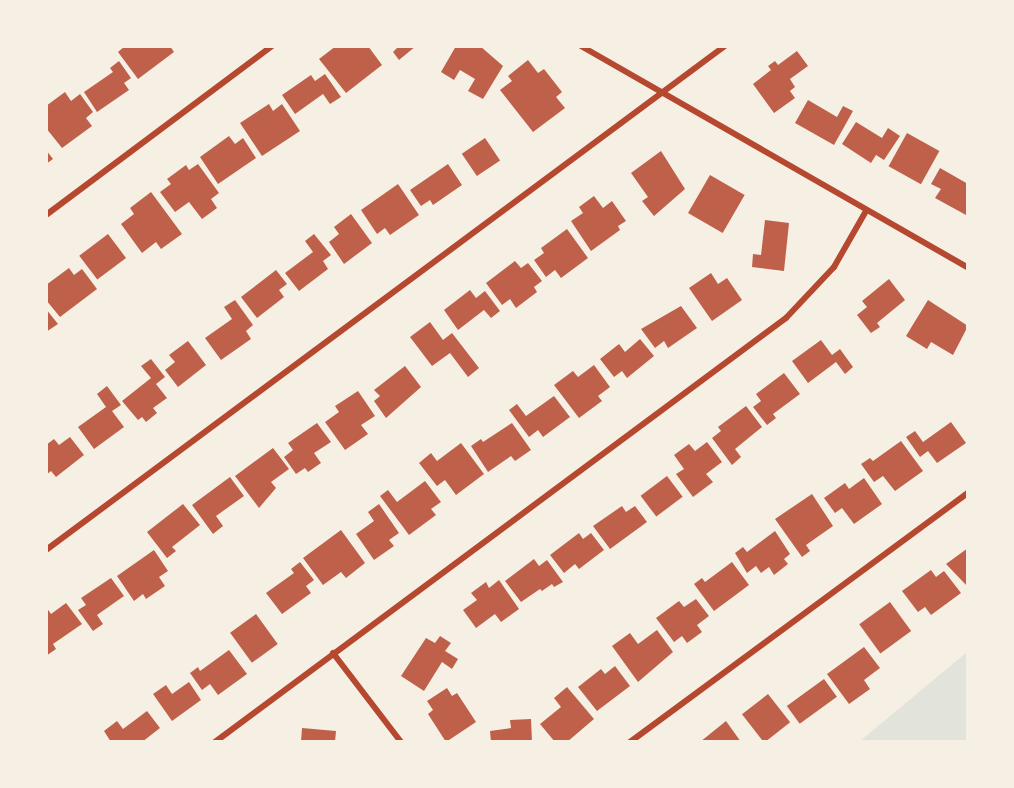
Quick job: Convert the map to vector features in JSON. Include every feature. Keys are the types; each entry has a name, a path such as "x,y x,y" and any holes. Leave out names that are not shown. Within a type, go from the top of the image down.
{"street":[{"path":"46,215 272,46"},
{"path":"580,46 968,268"},
{"path":"46,550 725,46"},
{"path":"215,741 786,318 834,267 866,211"},
{"path":"630,741 968,493"},
{"path":"333,653 400,741"}],"shaded area":[{"path":"967,652 967,741 860,741"}],"building":[{"path":"125,46 170,46 174,52 138,79 118,52"},
{"path":"336,46 368,46 382,65 346,93 319,59"},
{"path":"399,46 416,46 399,60 393,52"},
{"path":"456,46 480,46 503,66 483,99 468,91 475,79 460,70 454,80 441,72"},
{"path":"797,51 808,66 790,79 795,87 790,91 795,98 774,113 753,84 771,70 768,66 775,61 778,65"},
{"path":"528,60 538,73 544,69 562,92 556,97 565,108 533,132 500,90 512,81 508,76"},
{"path":"119,61 131,78 124,83 129,90 97,112 84,92 113,72 110,68"},
{"path":"325,74 341,97 330,104 323,94 295,114 282,95 311,75 315,81"},
{"path":"65,92 71,101 80,94 93,112 86,118 92,126 62,148 46,128 46,106"},
{"path":"808,100 837,117 843,106 853,111 834,145 795,123"},
{"path":"269,104 273,111 282,104 300,131 262,156 240,123"},
{"path":"856,122 882,138 888,128 900,136 884,160 876,155 871,163 842,144"},
{"path":"907,133 939,151 921,184 889,166"},
{"path":"229,136 235,144 243,138 256,158 218,184 200,157"},
{"path":"485,138 500,160 477,176 462,154"},
{"path":"46,150 53,159 46,164"},
{"path":"661,151 685,189 654,216 642,201 648,197 631,173"},
{"path":"198,164 219,193 211,199 217,208 202,219 189,202 175,212 160,192 171,184 167,179 186,165 189,170"},
{"path":"448,164 462,185 433,205 430,200 421,206 410,190"},
{"path":"940,168 968,184 966,215 935,198 941,189 931,184"},
{"path":"710,175 745,195 723,233 688,213"},
{"path":"398,184 419,215 390,235 385,228 377,234 361,210"},
{"path":"151,192 182,234 161,249 156,242 142,253 121,224 134,214 130,208"},
{"path":"594,196 603,208 612,201 626,221 618,226 620,230 591,251 571,221 583,213 579,207"},
{"path":"351,214 372,243 344,264 329,242 339,234 334,227"},
{"path":"765,220 789,223 784,271 752,267 753,254 761,255"},
{"path":"567,229 588,258 561,278 555,270 546,277 534,260 544,253 541,248"},
{"path":"108,234 126,258 97,280 79,256"},
{"path":"314,234 331,255 323,261 328,269 299,291 285,273 313,252 305,241"},
{"path":"515,261 521,268 528,263 542,281 534,287 537,292 516,308 510,299 502,305 486,283"},
{"path":"69,268 74,275 82,269 97,289 60,317 46,300 46,285"},
{"path":"276,270 287,284 279,290 284,297 257,318 241,297"},
{"path":"711,273 718,284 727,278 742,300 712,321 689,288"},
{"path":"889,279 905,300 877,323 880,327 871,333 857,315 867,307 862,301"},
{"path":"470,290 476,298 485,291 500,311 491,318 484,310 458,330 444,310"},
{"path":"235,300 253,325 246,331 251,339 221,360 205,338 232,319 224,307"},
{"path":"928,300 968,326 953,355 931,342 927,349 906,336"},
{"path":"681,306 697,328 668,348 664,341 655,348 641,329"},
{"path":"46,309 58,324 46,332"},
{"path":"430,322 443,340 452,333 479,368 468,377 450,353 432,366 410,337"},
{"path":"640,339 654,356 627,378 622,371 614,377 600,359 619,344 625,352"},
{"path":"821,340 832,355 840,349 853,367 845,374 836,362 808,383 792,361"},
{"path":"188,341 206,365 178,387 165,370 175,362 169,355"},
{"path":"151,359 165,377 156,384 167,398 153,408 157,413 146,422 142,417 138,420 122,401 151,378 141,366"},
{"path":"594,365 610,387 598,396 602,401 579,418 554,385 573,371 578,377"},
{"path":"405,366 421,387 386,418 374,401 380,396 374,390"},
{"path":"784,373 800,394 773,414 776,418 767,425 753,407 761,401 756,394"},
{"path":"107,386 121,405 112,411 124,427 94,449 78,427 106,407 97,394"},
{"path":"358,391 375,416 361,425 368,434 345,450 325,422 339,412 335,406"},
{"path":"554,396 570,417 543,437 538,430 529,437 509,410 517,404 526,416"},
{"path":"746,406 762,427 735,449 741,457 732,465 712,438 721,431 718,427"},
{"path":"951,422 966,443 937,463 928,451 920,457 906,437 915,431 923,442"},
{"path":"317,423 331,442 314,453 321,463 308,472 305,468 296,474 284,457 293,450 288,443"},
{"path":"512,423 531,450 515,461 511,456 488,472 471,446 481,439 483,442"},
{"path":"70,437 84,455 56,477 51,471 46,475 46,445 54,439 59,445"},
{"path":"901,441 923,471 895,491 883,476 874,482 861,464 870,458 873,461"},
{"path":"707,442 722,462 706,474 713,482 693,497 676,474 684,469 674,455 689,444 695,451"},
{"path":"461,443 484,474 456,495 445,480 437,486 419,463 431,453 437,461"},
{"path":"273,448 289,469 271,482 276,488 259,508 235,476"},
{"path":"667,476 683,497 656,517 641,496"},
{"path":"230,477 244,496 216,516 223,526 213,534 192,505"},
{"path":"864,478 882,504 854,524 842,508 835,513 824,498 845,483 849,489"},
{"path":"425,481 441,502 431,509 436,515 409,535 380,496 388,490 397,502"},
{"path":"812,494 833,526 806,545 810,551 802,557 775,519"},
{"path":"183,504 200,525 172,547 176,551 167,558 147,532"},
{"path":"379,504 399,533 389,540 394,546 374,560 356,534 374,521 368,512"},
{"path":"622,506 626,512 635,506 647,522 610,549 593,526"},
{"path":"341,530 365,563 346,578 341,572 323,585 303,558"},
{"path":"775,531 790,554 784,559 788,564 774,575 769,567 761,573 756,566 747,573 735,553 743,547 747,552"},
{"path":"579,533 583,539 591,533 604,550 579,569 575,564 564,573 550,555"},
{"path":"968,548 968,587 946,564"},
{"path":"154,550 168,571 159,577 165,586 146,599 143,594 134,601 117,576"},
{"path":"534,559 539,566 547,560 563,582 554,587 552,584 542,591 540,589 521,602 505,581"},
{"path":"300,562 314,580 306,586 311,593 282,614 266,593 294,573 291,569"},
{"path":"732,562 749,585 714,611 694,584 702,578 705,582"},
{"path":"931,570 936,577 944,571 961,593 931,615 925,607 918,612 902,591"},
{"path":"111,578 124,596 97,615 103,624 93,631 78,610 86,605 81,598"},
{"path":"499,580 519,609 501,622 495,614 476,628 463,610 477,600 471,593 486,582 489,588"},
{"path":"696,599 709,616 697,625 702,632 687,643 682,636 674,642 656,618 679,601 684,607"},
{"path":"890,602 911,631 880,653 859,624"},
{"path":"66,603 82,624 53,644 56,649 46,656 46,607 51,614"},
{"path":"256,614 278,644 252,663 230,633"},
{"path":"657,630 673,652 638,682 612,646 630,633 638,644"},
{"path":"440,636 451,643 445,651 458,659 452,669 442,662 424,691 401,676 426,638 435,643"},
{"path":"864,647 880,668 864,680 870,689 849,704 827,674"},
{"path":"229,650 247,674 218,695 210,684 202,690 190,673 198,667 200,671"},
{"path":"615,666 630,686 597,711 578,687 601,669 605,674"},
{"path":"824,679 837,697 800,724 787,706"},
{"path":"189,682 201,700 172,721 153,694 166,685 172,694"},
{"path":"567,687 594,719 567,742 555,742 540,724 561,707 554,698"},
{"path":"447,688 452,696 457,693 476,722 446,742 428,714 433,710 427,701"},
{"path":"768,694 790,722 764,742 742,714"},
{"path":"147,711 160,728 142,742 111,742 104,731 117,721 123,729"},
{"path":"531,719 532,742 491,742 490,731 511,728 510,720"},
{"path":"726,721 741,742 700,742"},
{"path":"302,728 336,731 335,742 301,742"}]}
